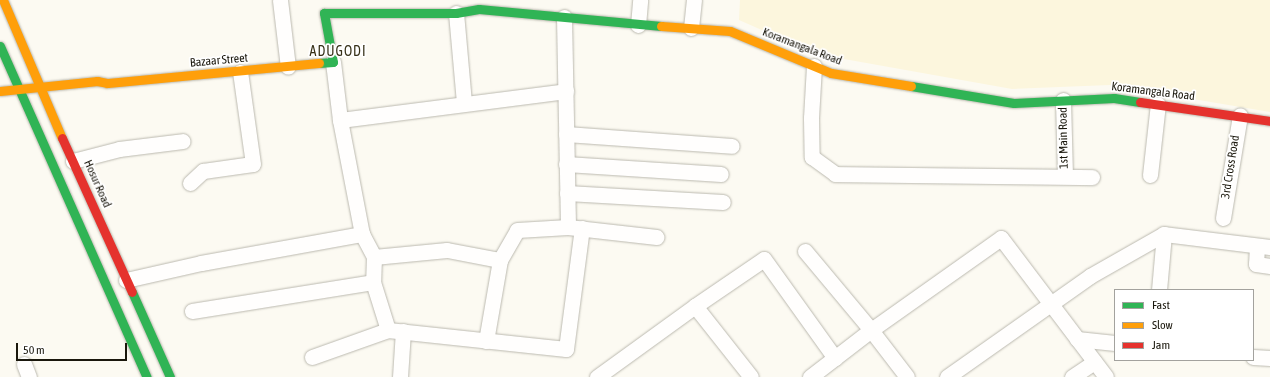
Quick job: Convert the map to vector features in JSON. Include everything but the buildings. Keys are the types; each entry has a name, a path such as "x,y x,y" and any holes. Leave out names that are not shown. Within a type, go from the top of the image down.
{"street":[{"name":"Hosur Road","path":"3,0 40,88 34,99"},
{"path":"280,0 288,67"},
{"path":"638,25 640,0"},
{"path":"691,28 694,0"},
{"name":"Koramangala Road","path":"324,7 456,13 497,5 564,17 638,25 730,31 832,73 1014,103 1114,98 1240,115 1270,121"},
{"path":"324,7 333,62 340,120 362,234 374,257 373,282 388,330"},
{"path":"456,13 464,103"},
{"path":"312,357 388,330 566,349 575,228 567,193 564,17"},
{"name":"Hosur Road","path":"0,46 18,88 34,99 73,161 170,377"},
{"name":"Bazaar Street","path":"0,91 97,81 107,83 240,72 333,62"},
{"path":"814,66 811,118 812,157 835,174 1092,177"},
{"path":"190,183 203,171 253,164 240,72"},
{"name":"Bazaar Street","path":"78,92 99,89 107,83"},
{"path":"340,120 566,91"},
{"path":"12,102 57,96"},
{"name":"Hosur Road","path":"34,99 147,377"},
{"name":"1st Main Road","path":"1063,100 1065,176"},
{"path":"1150,175 1158,104"},
{"name":"3rd Cross Road","path":"1223,218 1240,115"},
{"path":"566,134 732,146"},
{"path":"73,161 131,147 184,141"},
{"path":"566,164 721,174"},
{"path":"567,193 723,202"},
{"path":"486,341 500,260 517,230 575,228 656,237"},
{"path":"126,280 201,263 362,234"},
{"path":"1159,289 1164,234"},
{"path":"947,377 1090,276 1164,234 1264,246 1256,264 1270,266"},
{"path":"810,377 871,330 1001,238 1106,377"},
{"path":"374,257 447,250 500,260"},
{"path":"805,251 871,330 907,377"},
{"path":"606,375 696,306 764,259 836,358"},
{"path":"192,312 373,282"},
{"path":"696,306 751,377"},
{"path":"400,377 404,331"},
{"path":"1077,339 1114,342"},
{"path":"1254,356 1270,358"},
{"path":"1072,377 1094,362"}],"shaded area":[{"path":"740,0 1270,0 1270,112 1110,85 1012,89 816,54 739,20"}],"traffic: fast":[{"path":"319,63 333,62 324,13 456,13 479,9 661,26"},
{"path":"0,46 147,377"},
{"path":"911,86 1014,103 1114,98 1140,102"},
{"path":"132,292 170,377"}],"traffic: slow":[{"path":"3,0 62,138"},
{"path":"661,26 730,31 831,73 911,86"},
{"path":"0,91 97,81 107,83 319,63"}],"traffic: jam":[{"path":"1140,102 1270,121"},
{"path":"62,138 132,292"}],"district":[{"name":"ADUGODI","path":"338,51"}]}
